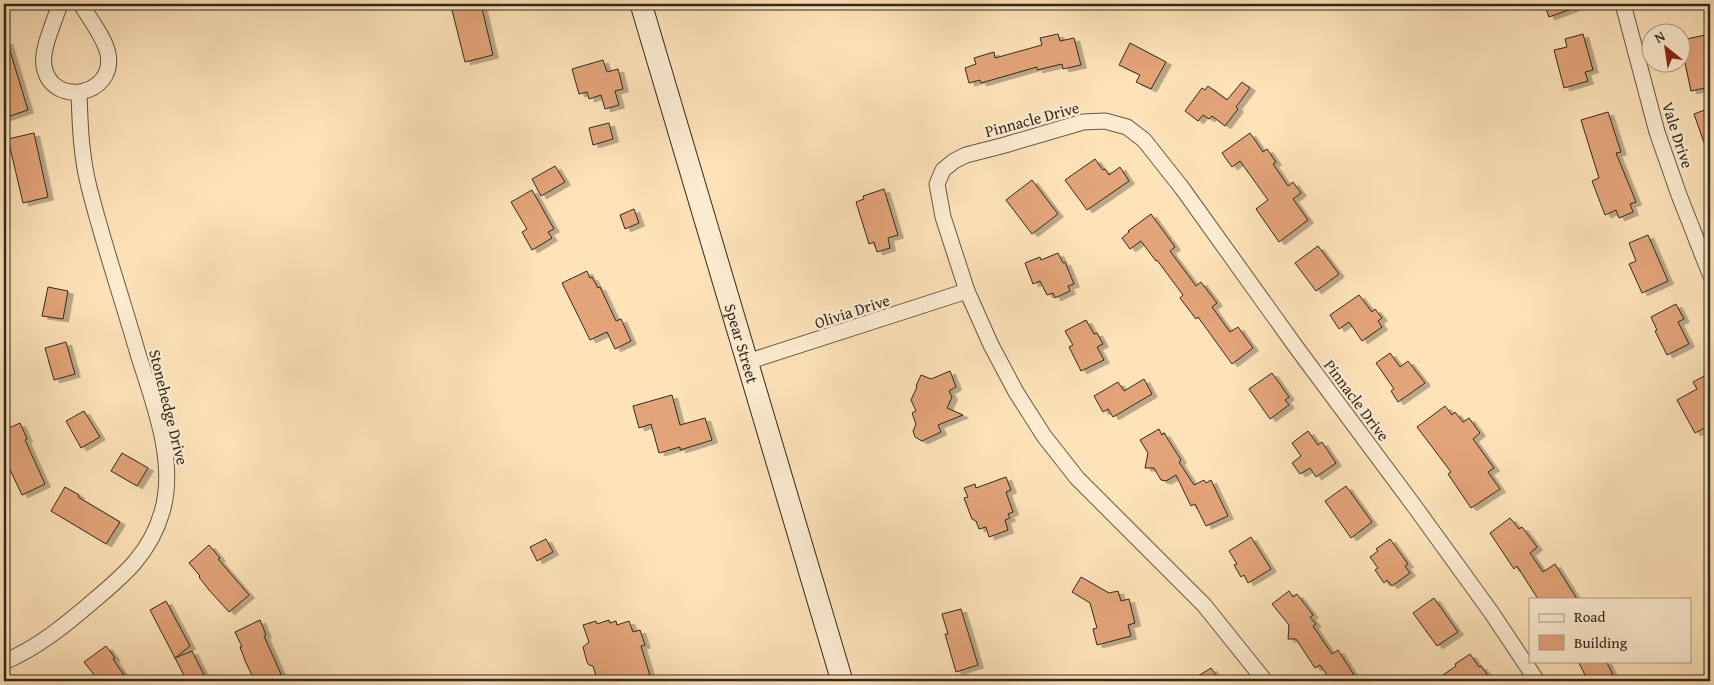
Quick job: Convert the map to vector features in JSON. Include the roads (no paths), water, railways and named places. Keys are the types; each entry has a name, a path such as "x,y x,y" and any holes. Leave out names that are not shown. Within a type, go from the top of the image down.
{"main road":[{"name":"Spear Street","path":"641,4 842,681"}],"street":[{"path":"60,4 44,53 44,66 46,73 54,84 65,91 78,93 86,92 98,84 106,73 109,59 105,46 80,4"},
{"name":"Vale Drive","path":"1625,4 1657,132 1710,274"},
{"name":"Stonehedge Drive","path":"4,662 33,648 51,636 131,568 143,554 154,532 162,512 166,492 166,461 155,409 89,186 81,141 78,93"},
{"name":"Pinnacle Drive","path":"1265,681 1204,605 1077,478 1044,436 1016,392 991,345 967,292 941,209 937,184 943,170 954,161 966,155 1083,122 1105,121 1127,127 1144,140 1182,188 1300,353 1486,604 1537,681"},
{"name":"Olivia Drive","path":"747,362 967,292"}]}
